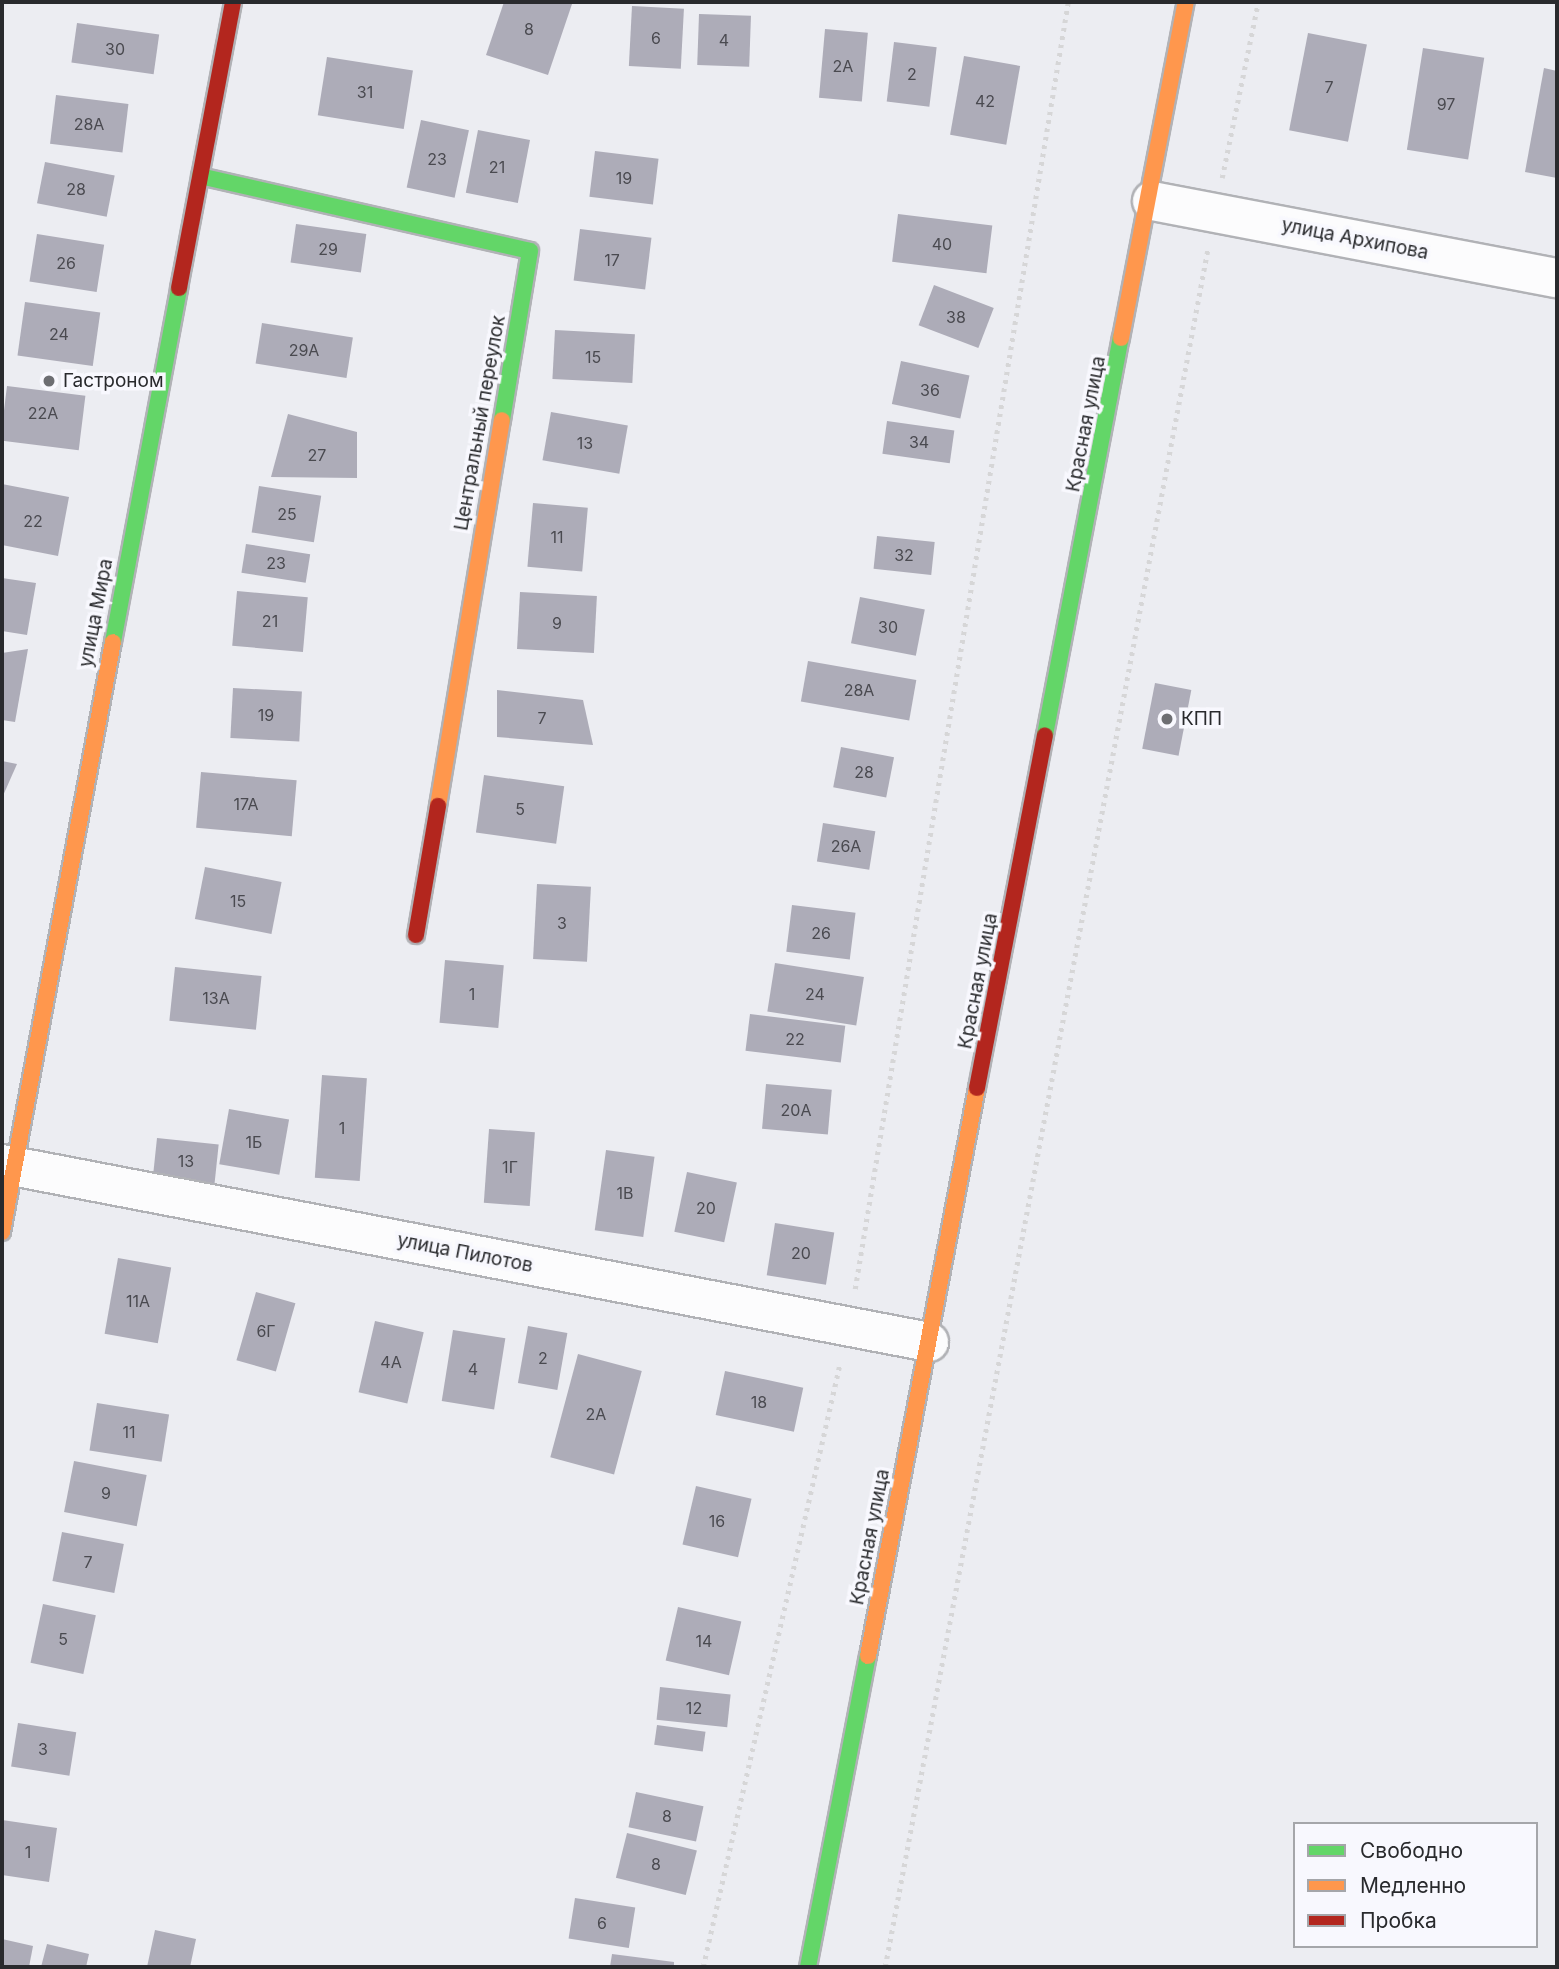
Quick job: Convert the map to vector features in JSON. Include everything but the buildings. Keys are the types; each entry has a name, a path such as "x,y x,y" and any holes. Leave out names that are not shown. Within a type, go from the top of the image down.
{"street":[{"name":"улица Мира","path":"2,1232 7,1165 233,2"},
{"name":"Красная улица","path":"808,1967 1152,201 1186,2"},
{"name":"Центральный переулок","path":"200,176 530,251 416,935"},
{"name":"улица Архипова","path":"1152,201 1557,278"},
{"name":"улица Пилотов","path":"7,1165 929,1342"}],"path":[{"path":"703,1967 849,1326 1068,2"},
{"path":"885,1967 1215,212 1258,2"}],"traffic: fast":[{"path":"200,176 530,251 502,420"},
{"path":"113,642 179,288"},
{"path":"1045,735 1121,338"},
{"path":"808,1967 868,1656"}],"traffic: slow":[{"path":"1121,338 1186,2"},
{"path":"438,806 502,420"},
{"path":"2,1232 113,642"},
{"path":"868,1656 977,1088"}],"traffic: jam":[{"path":"179,288 233,2"},
{"path":"977,1088 1045,735"},
{"path":"416,935 438,806"}],"place":[{"name":"Гастроном","path":"49,381"},
{"name":"КПП","path":"1167,719"}]}
